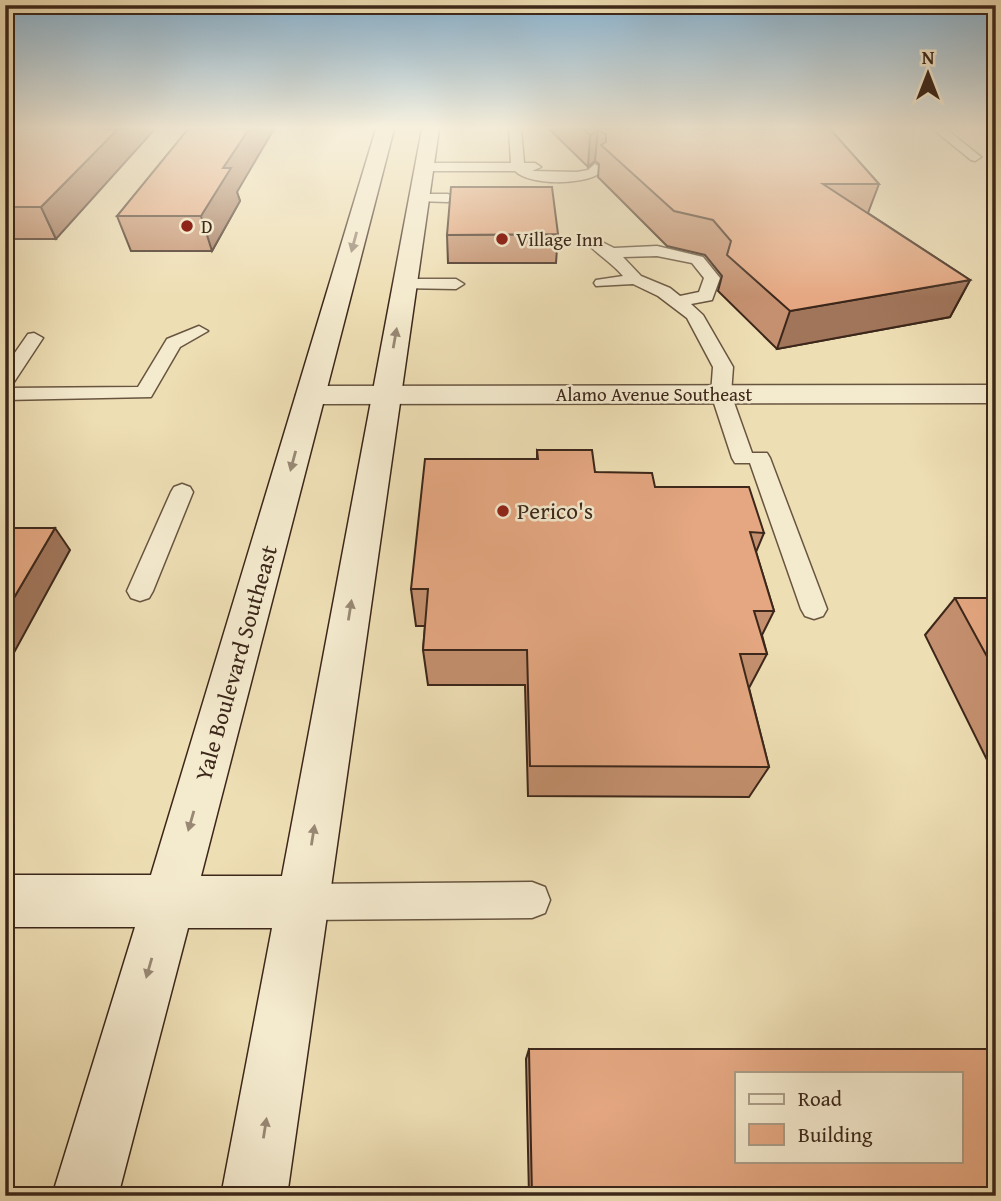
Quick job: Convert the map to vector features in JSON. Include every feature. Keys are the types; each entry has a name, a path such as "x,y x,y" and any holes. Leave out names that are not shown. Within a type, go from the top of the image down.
{"main road":[{"name":"Yale Boulevard Southeast","path":"85,1196 369,185"},
{"path":"254,1196 385,394 405,284 431,188"},
{"name":"Alamo Avenue Southeast","path":"312,394 996,394"},
{"path":"5,901 302,902"}],"lane":[{"path":"431,188 443,185"},
{"path":"677,302 706,296 712,278 697,260 657,251 604,248 635,279 664,292 677,302 694,315 723,367 721,394 751,458 814,609"},
{"path":"602,283 635,279"},
{"path":"405,284 456,284"},
{"path":"5,394 144,393 173,343 199,331"},
{"path":"5,381 34,338"},
{"path":"140,592 182,492"},
{"path":"302,902 532,900"}],"building":[{"path":"5,185 63,185 41,207 5,207"},
{"path":"142,185 220,185 201,216 117,216"},
{"path":"645,185 825,185 970,280 790,311 727,255 731,241 713,220 674,211"},
{"path":"451,187 552,187 558,234 447,235"},
{"path":"537,450 592,450 595,472 652,473 655,487 749,487 764,533 750,532 774,611 754,611 767,654 740,654 769,767 530,766 527,650 423,650 428,589 411,589 425,459 538,459"},
{"path":"5,528 55,528 5,613"},
{"path":"955,598 996,598 996,673"},
{"path":"529,1049 996,1049 996,1196 532,1196"}],"place":[{"name":"D","path":"187,226"},
{"name":"Village Inn","path":"502,239"},
{"name":"Perico's","path":"503,511"}]}
